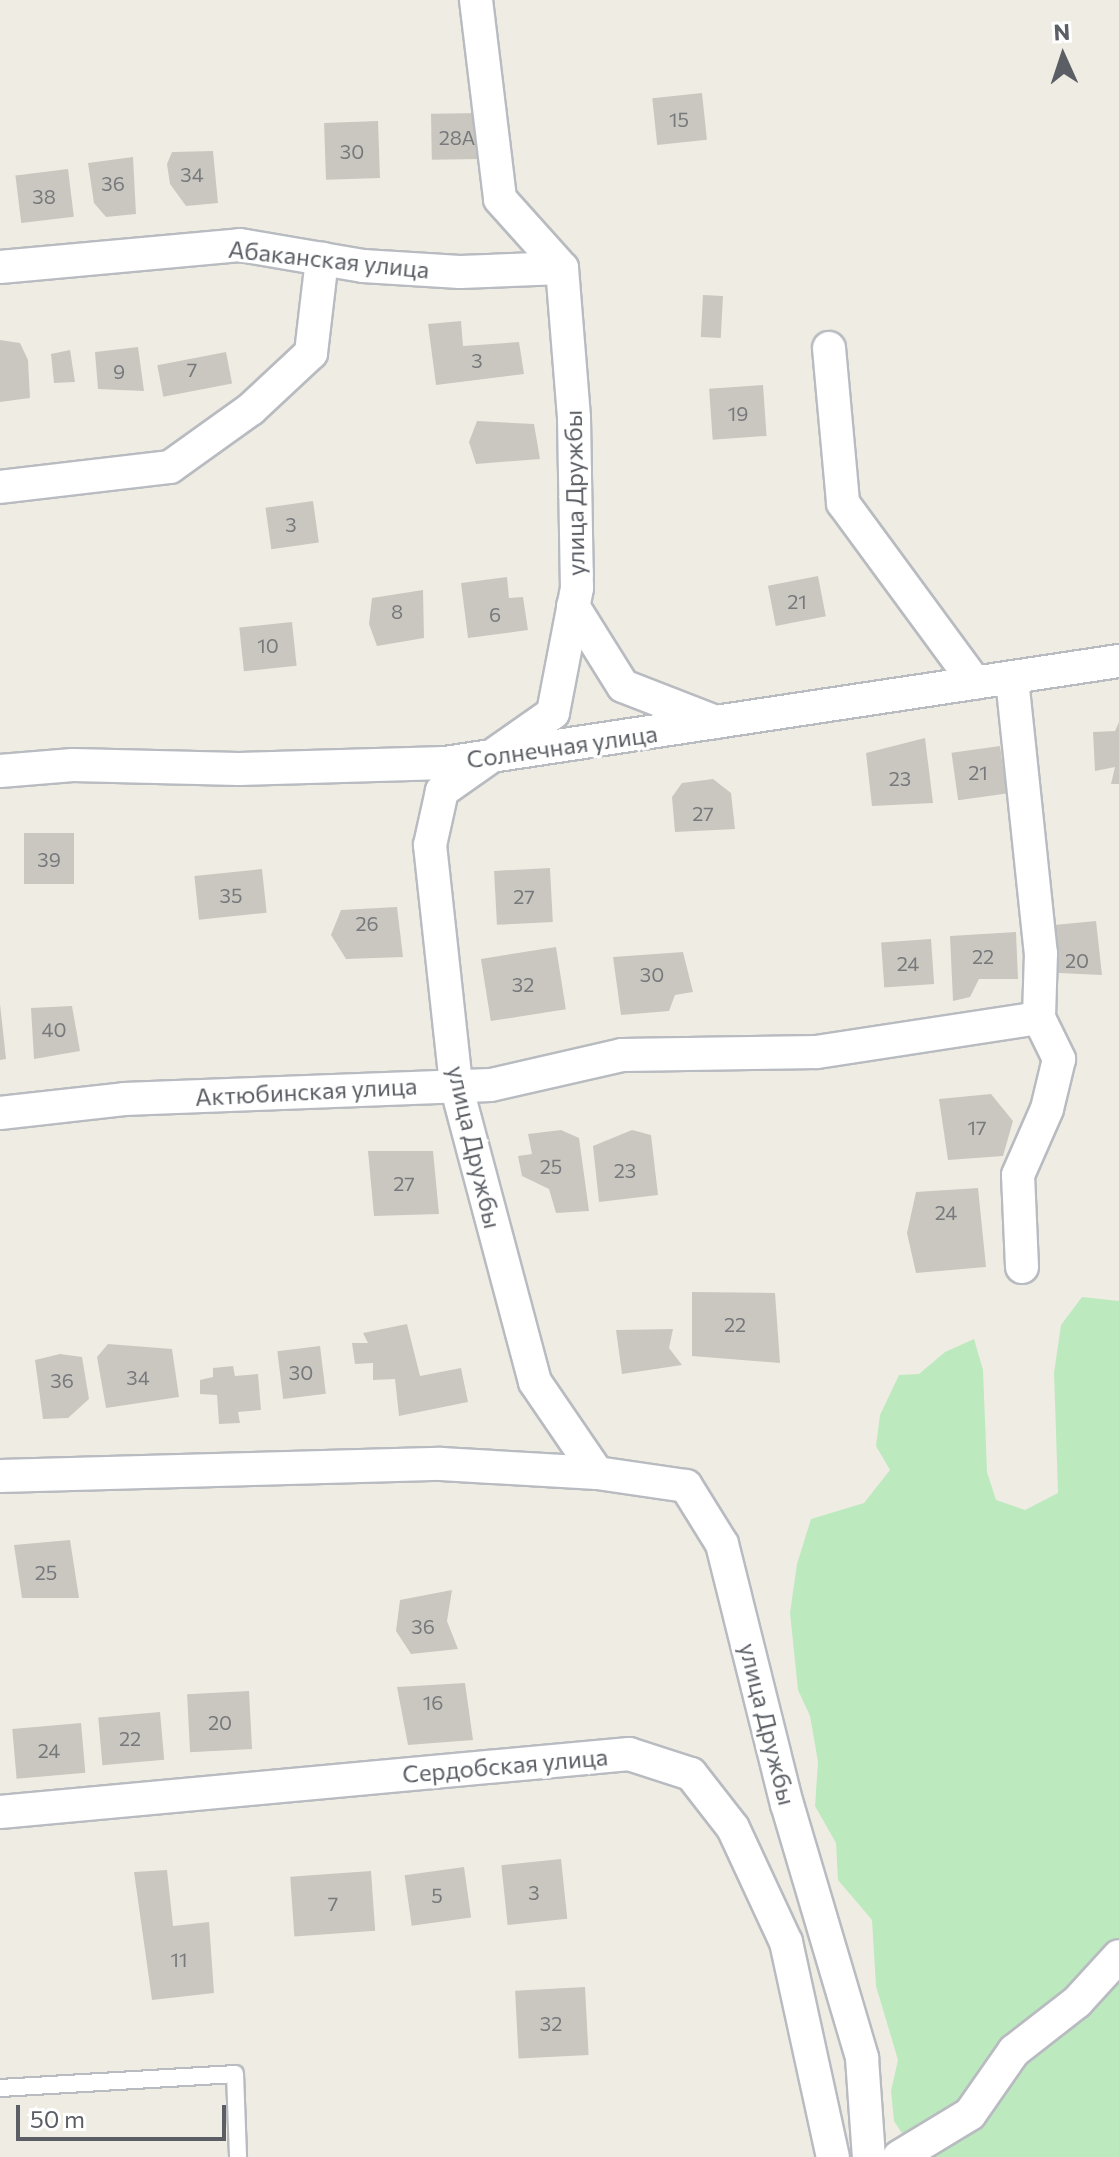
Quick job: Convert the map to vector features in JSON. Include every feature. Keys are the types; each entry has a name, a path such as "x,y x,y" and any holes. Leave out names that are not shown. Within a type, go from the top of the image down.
{"street":[{"path":"476,0 500,199 562,268"},
{"name":"Абаканская улица","path":"0,267 240,245 322,259 460,272 562,268"},
{"path":"0,487 170,467 251,409 311,353 322,259"},
{"name":"улица Дружбы","path":"562,268 574,418 573,606 553,713 442,791 430,845 456,1085 535,1382 597,1473 686,1486 722,1544 787,1804 862,2058 869,2157"},
{"path":"829,348 843,503 975,683"},
{"path":"573,606 623,686 719,723"},
{"name":"Солнечная улица","path":"0,771 73,765 239,769 491,759 1119,661"},
{"path":"1012,679 1041,953 1039,1018 1059,1059 1047,1109 1018,1175 1022,1267"},
{"name":"Актюбинская улица","path":"0,1113 124,1099 491,1085 622,1055 817,1052 1039,1018"},
{"path":"0,1476 441,1464 597,1473"},
{"name":"Сердобская улица","path":"0,1812 629,1754 691,1774 733,1828 786,1942 833,2157"},
{"path":"899,2157 970,2114 1014,2051 1077,2002 1119,1956"}],"lane":[{"path":"0,2088 235,2074 238,2157"}],"green space":[{"path":"1082,1297 1119,1301 1119,2157 911,2157 912,2149 894,2121 891,2091 898,2060 876,1986 872,1920 838,1880 836,1843 815,1806 818,1762 810,1716 798,1690 790,1613 797,1564 811,1519 864,1503 890,1470 876,1446 880,1415 899,1375 919,1374 945,1352 974,1339 983,1370 987,1472 996,1500 1025,1510 1058,1493 1054,1373 1061,1325"}],"building":[{"path":"702,93 707,140 657,145 652,98"},
{"path":"481,113 482,159 432,160 431,114"},
{"path":"378,121 380,178 326,180 324,123"},
{"path":"213,151 218,203 186,206 170,184 167,164 172,152"},
{"path":"133,157 136,214 106,217 94,203 88,163"},
{"path":"68,169 74,217 21,223 15,175"},
{"path":"703,295 723,296 721,338 701,337"},
{"path":"461,321 463,346 519,342 524,374 436,385 428,324"},
{"path":"0,340 20,343 28,360 30,398 0,402"},
{"path":"138,347 144,391 98,389 95,352"},
{"path":"70,350 75,382 54,383 51,354"},
{"path":"226,352 232,383 163,397 157,365"},
{"path":"763,385 767,436 713,440 709,389"},
{"path":"477,421 534,424 540,459 476,464 469,442"},
{"path":"313,501 319,543 271,549 265,508"},
{"path":"818,576 826,616 776,626 768,586"},
{"path":"507,577 509,598 523,597 528,630 468,638 461,583"},
{"path":"423,590 424,638 377,646 369,624 372,598"},
{"path":"292,622 297,666 244,671 239,628"},
{"path":"1119,722 1119,784 1111,784 1115,767 1095,771 1093,732 1115,731"},
{"path":"925,738 933,803 872,806 866,753"},
{"path":"1000,746 1007,794 958,800 951,753"},
{"path":"713,779 731,793 735,829 675,832 672,797 682,783"},
{"path":"24,833 74,833 74,884 24,884"},
{"path":"550,868 553,922 497,925 494,871"},
{"path":"262,869 267,913 199,920 194,876"},
{"path":"397,907 403,957 346,959 331,935 341,910"},
{"path":"1096,921 1102,975 1059,973 1050,947 1054,925"},
{"path":"1016,932 1018,979 979,979 970,997 953,1001 950,936"},
{"path":"931,939 934,984 884,987 881,942"},
{"path":"556,947 566,1009 491,1021 481,959"},
{"path":"683,952 693,992 675,995 669,1011 621,1015 613,957"},
{"path":"0,1004 6,1059 0,1060"},
{"path":"72,1006 80,1051 34,1059 31,1008"},
{"path":"991,1094 1013,1121 1003,1156 948,1160 939,1099"},
{"path":"561,1130 579,1138 589,1211 556,1213 549,1189 522,1176 518,1156 532,1154 528,1134"},
{"path":"632,1130 651,1135 658,1195 599,1202 593,1146"},
{"path":"368,1151 433,1151 439,1214 374,1216"},
{"path":"978,1188 986,1267 916,1273 907,1233 916,1192"},
{"path":"692,1292 775,1293 780,1363 692,1356"},
{"path":"407,1324 420,1376 461,1368 468,1402 399,1416 395,1379 373,1380 373,1363 355,1364 352,1343 368,1343 363,1333"},
{"path":"673,1329 669,1348 682,1365 622,1374 616,1330"},
{"path":"108,1344 172,1349 179,1397 106,1408 97,1357"},
{"path":"320,1346 326,1394 283,1399 277,1351"},
{"path":"60,1354 82,1357 89,1399 68,1418 43,1419 35,1360"},
{"path":"233,1366 235,1376 258,1374 261,1410 238,1412 240,1423 219,1424 217,1395 200,1394 200,1380 213,1377 213,1368"},
{"path":"70,1540 79,1598 22,1598 14,1545"},
{"path":"452,1590 447,1621 458,1649 411,1654 396,1631 400,1600"},
{"path":"465,1683 473,1740 408,1745 397,1687"},
{"path":"249,1691 252,1749 190,1752 187,1694"},
{"path":"160,1712 164,1760 102,1765 98,1717"},
{"path":"81,1723 85,1773 17,1779 12,1729"},
{"path":"561,1859 567,1919 508,1925 501,1865"},
{"path":"464,1867 471,1918 412,1926 405,1875"},
{"path":"167,1870 173,1926 209,1922 214,1993 152,2000 134,1872"},
{"path":"371,1871 375,1931 294,1937 290,1877"},
{"path":"585,1987 589,2055 519,2059 515,1991"}]}
